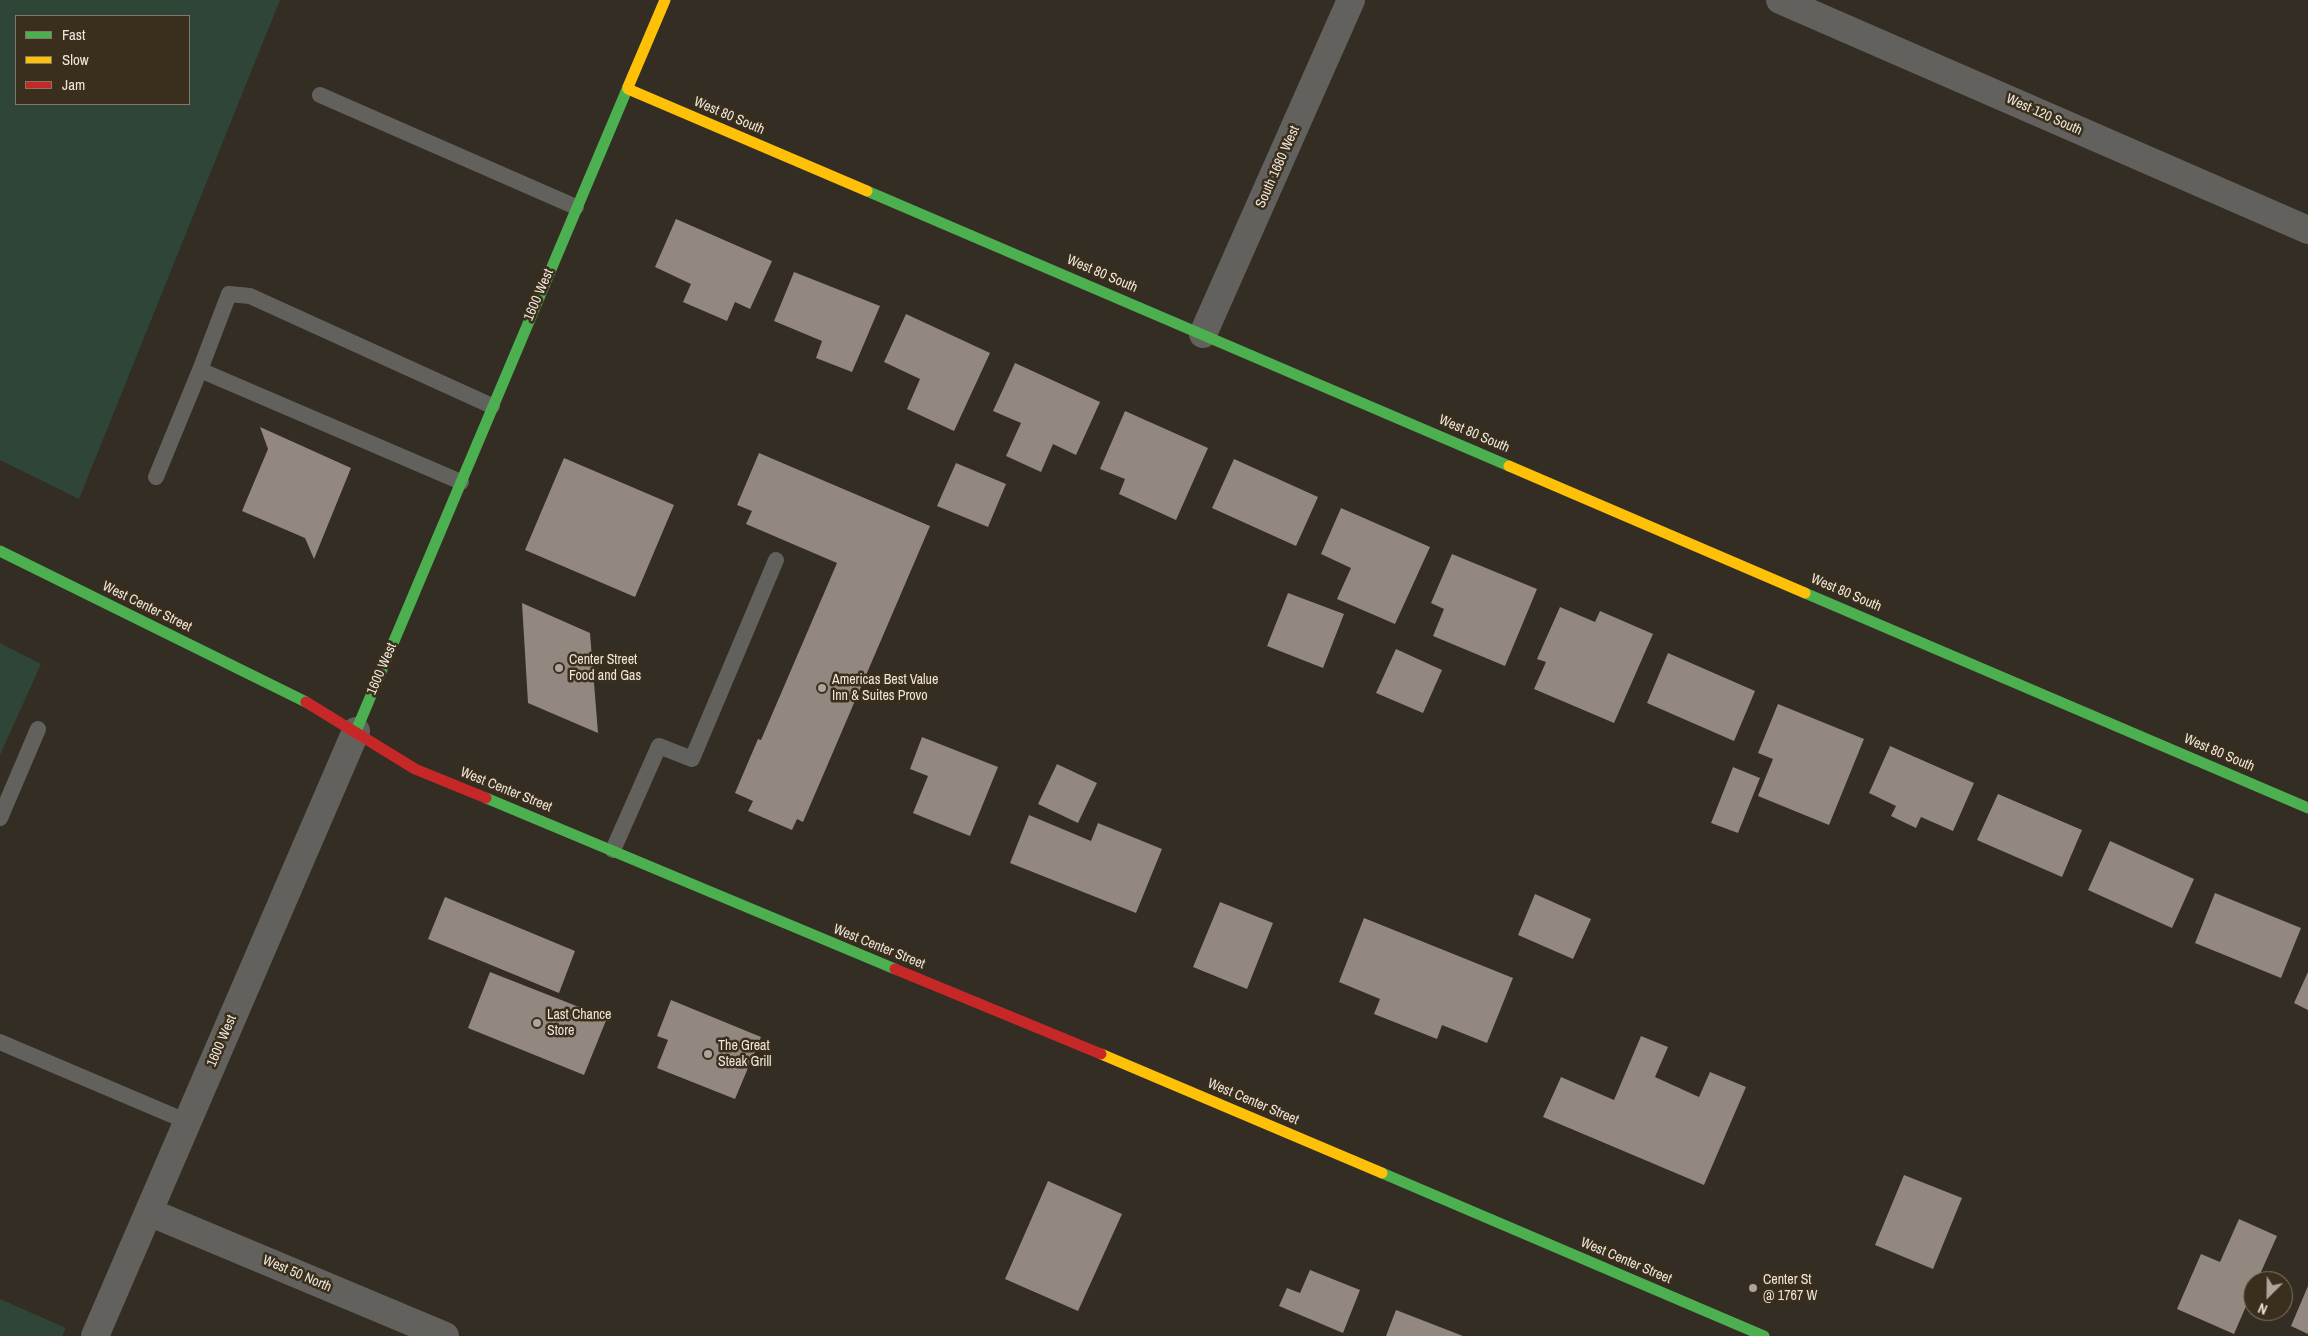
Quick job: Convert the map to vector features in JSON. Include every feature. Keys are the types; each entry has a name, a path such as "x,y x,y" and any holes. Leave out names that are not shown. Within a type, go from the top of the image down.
{"street":[{"name":"1600 West","path":"95,1336 356,731 665,0"},
{"name":"South 1680 West","path":"1203,334 1351,0"},
{"name":"West 120 South","path":"1780,0 2308,230"},
{"name":"West 80 South","path":"628,89 2308,808"},
{"name":"West Center Street","path":"0,551 297,696 415,769 613,850 800,931 1196,1094 1764,1336"},
{"name":"West 50 North","path":"149,1212 445,1336"}],"lane":[{"path":"320,95 576,207"},
{"path":"156,477 229,294 250,296 492,406"},
{"path":"200,370 461,482"},
{"path":"613,850 659,746 692,760 776,560"},
{"path":"0,818 38,729"},
{"path":"0,1042 188,1122"}],"green space":[{"path":"0,0 280,0 79,499 0,460"},
{"path":"0,643 41,664 0,755"},
{"path":"0,1299 66,1328 62,1336 0,1336"}],"building":[{"path":"676,219 772,261 750,309 735,302 727,321 683,302 691,284 655,267"},
{"path":"794,272 880,306 852,372 816,358 822,341 774,321"},
{"path":"906,314 990,353 954,431 907,409 920,379 884,362"},
{"path":"1015,363 1100,402 1076,455 1053,444 1041,472 1006,456 1021,423 993,411"},
{"path":"1125,411 1208,448 1176,520 1119,494 1125,479 1100,469"},
{"path":"260,427 351,468 314,559 305,538 242,511 268,449"},
{"name":"Americas Best Value Inn & Suites Provo","path":"759,453 930,526 803,822 797,819 792,830 748,811 753,801 735,793 758,739 761,740 837,563 746,524 752,511 737,505"},
{"path":"564,458 674,505 635,597 525,550"},
{"path":"1234,459 1318,497 1296,546 1212,508"},
{"path":"956,463 1006,484 988,527 937,506"},
{"path":"1341,508 1430,547 1395,624 1337,599 1351,568 1321,554"},
{"path":"1452,554 1537,589 1505,666 1433,636 1444,609 1431,603"},
{"path":"1288,593 1344,614 1323,668 1267,646"},
{"name":"Center Street Food and Gas","path":"522,603 590,633 598,733 528,703"},
{"path":"1560,607 1595,622 1600,611 1653,634 1614,723 1534,689 1546,662 1537,659"},
{"path":"1396,649 1442,670 1423,713 1376,693"},
{"path":"1668,653 1755,691 1734,741 1647,703"},
{"path":"1778,704 1864,739 1829,825 1758,796 1773,759 1758,753"},
{"path":"922,737 998,767 970,836 913,813 928,776 910,769"},
{"path":"1890,746 1974,783 1953,831 1921,817 1916,828 1891,816 1896,806 1869,793"},
{"path":"1057,764 1097,783 1078,823 1038,804"},
{"path":"1733,767 1760,778 1738,833 1711,823"},
{"path":"1998,794 2082,830 2062,877 1977,840"},
{"path":"1029,815 1091,841 1098,823 1162,849 1136,913 1010,863"},
{"path":"2110,841 2194,879 2172,928 2088,890"},
{"path":"2215,893 2301,928 2281,978 2195,943"},
{"path":"1535,894 1591,919 1573,959 1518,935"},
{"name":"Last Chance Store","path":"445,897 575,951 559,993 428,939"},
{"path":"1220,902 1273,923 1247,989 1193,967"},
{"path":"1364,918 1513,978 1487,1043 1442,1025 1437,1039 1374,1014 1380,999 1339,982"},
{"name":"Last Chance Store","path":"490,972 607,1018 584,1075 468,1028"},
{"path":"2308,972 2308,1010 2294,1003"},
{"name":"The Great Steak Grill","path":"671,1000 761,1037 735,1099 657,1068 668,1040 657,1036"},
{"path":"1641,1036 1668,1047 1655,1077 1699,1097 1710,1072 1746,1087 1704,1185 1543,1117 1561,1077 1614,1100"},
{"path":"1904,1175 1962,1198 1933,1269 1875,1245"},
{"path":"1048,1181 1122,1214 1078,1311 1005,1279"},
{"path":"2239,1219 2277,1236 2261,1271 2243,1271 2243,1313 2234,1334 2177,1309 2201,1254 2220,1262"},
{"path":"1310,1270 1360,1290 1343,1333 1279,1306 1287,1288 1300,1293"},
{"path":"2308,1286 2308,1334 2291,1326"},
{"path":"1396,1310 1463,1336 1386,1336"}],"traffic: fast":[{"path":"356,731 628,87"},
{"path":"867,191 1509,466"},
{"path":"0,551 306,702"},
{"path":"1805,593 2308,808"},
{"path":"486,798 895,969"},
{"path":"1382,1173 1764,1336"}],"traffic: slow":[{"path":"628,87 665,0"},
{"path":"628,89 867,191"},
{"path":"1509,466 1805,593"},
{"path":"1101,1054 1382,1173"}],"traffic: jam":[{"path":"306,702 415,769 486,798"},
{"path":"895,969 1101,1054"}],"place":[{"name":"Center Street Food and Gas","path":"559,668"},
{"name":"Americas Best Value Inn & Suites Provo","path":"822,688"},
{"name":"Last Chance Store","path":"537,1023"},
{"name":"The Great Steak Grill","path":"708,1054"},
{"name":"Center St @ 1767 W","path":"1753,1288"}]}
